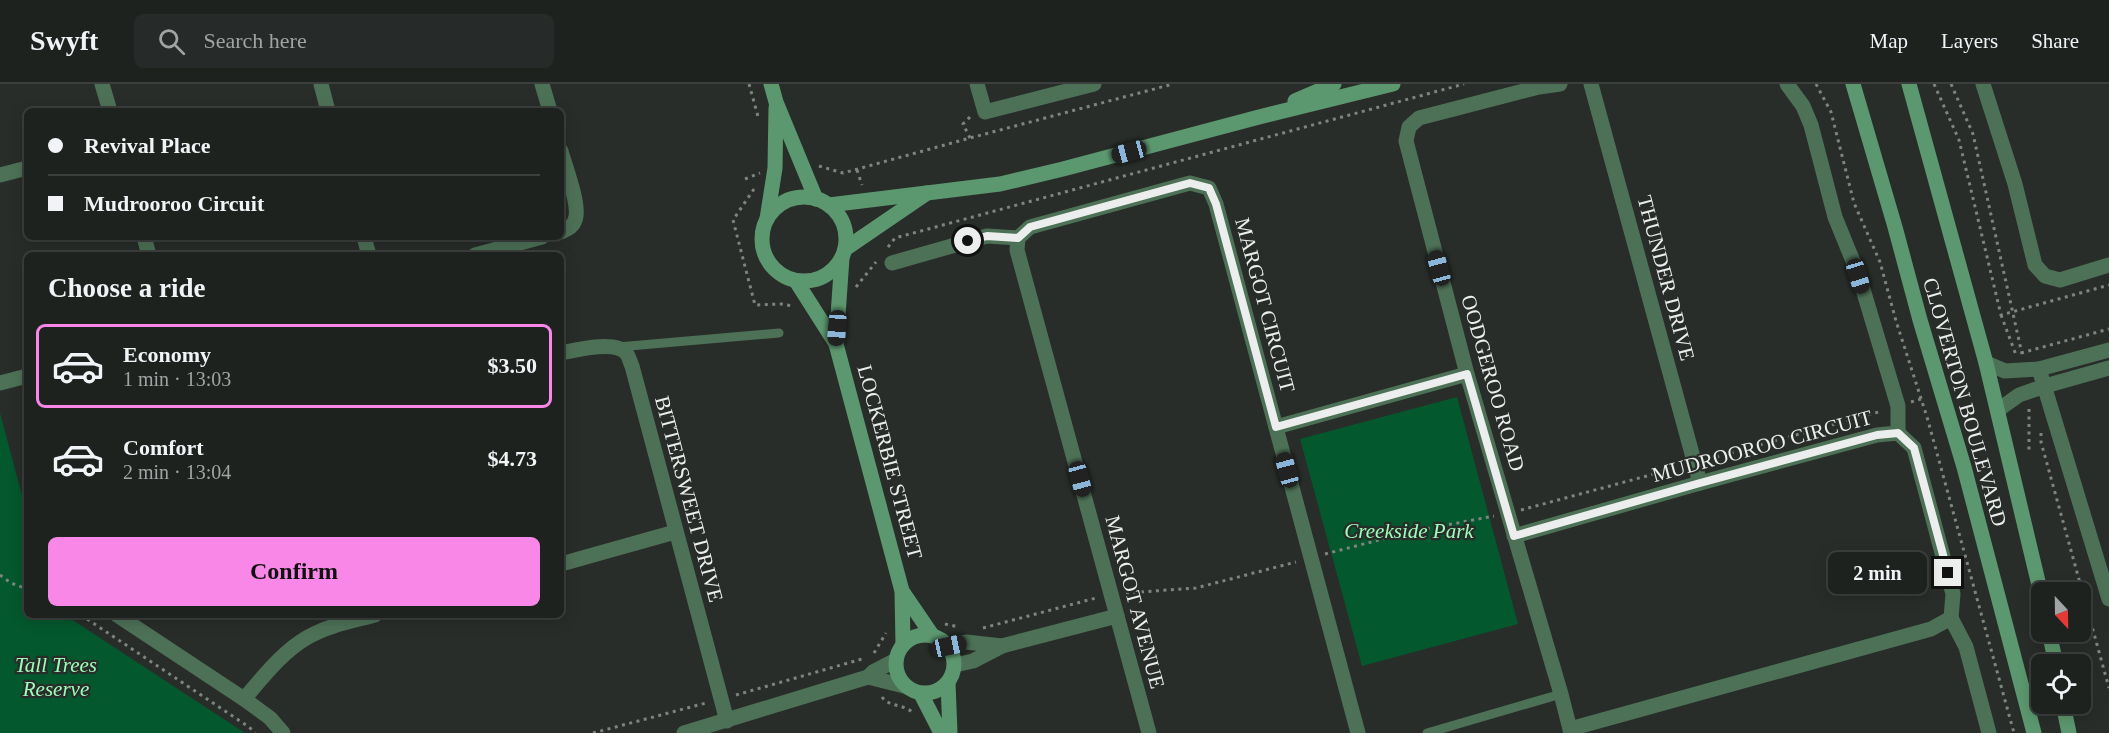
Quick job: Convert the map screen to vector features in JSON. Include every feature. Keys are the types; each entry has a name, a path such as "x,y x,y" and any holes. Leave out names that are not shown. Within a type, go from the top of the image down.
{"street":[{"path":"102,84 109,108"},
{"path":"321,84 327,108"},
{"path":"542,84 549,108"},
{"path":"771,84 801,162 822,202 839,216 845,229 836,344"},
{"path":"977,84 985,112 1094,84"},
{"path":"1259,117 1334,84"},
{"path":"929,192 844,253 834,269 822,278 809,282 796,281 778,273 765,257 761,245 762,231 775,208 787,200 801,197 822,202 1000,184 1393,84"},
{"name":"OODGEROO ROAD","path":"1560,84 1539,87 1419,118 1409,127 1406,141 1467,374 1570,731"},
{"name":"THUNDER DRIVE","path":"1591,84 1700,483"},
{"path":"1787,84 1803,105 1810,125 1835,217 1858,276 1898,406 1898,433"},
{"path":"1842,84 1862,117"},
{"name":"CLOVERTON BOULEVARD","path":"1853,84 1971,493 2034,733"},
{"name":"CLOVERTON BOULEVARD","path":"1909,84 1986,363 2038,582"},
{"path":"1983,84 2015,184 2035,265 2045,276 2060,280 2109,265"},
{"path":"767,219 775,168 776,102"},
{"path":"564,162 577,208 576,220 564,230"},
{"path":"0,175 24,169"},
{"name":"MARGOT CIRCUIT","path":"1018,238 1030,227 1190,183 1209,188 1216,204 1358,733"},
{"path":"884,258 987,236 1018,238"},
{"name":"MARGOT AVENUE","path":"1018,238 1017,250 1149,733"},
{"path":"486,252 531,240"},
{"path":"796,281 836,344"},
{"name":"LOCKERBIE STREET","path":"836,344 902,591"},
{"path":"564,352 597,346 618,347"},
{"name":"BITTERSWEET DRIVE","path":"618,347 626,353 632,366 727,721"},
{"path":"1986,363 2005,371 2039,369 2109,350"},
{"path":"2039,369 2109,599"},
{"path":"1998,411 2019,395 2109,369"},
{"path":"1276,427 1467,374"},
{"path":"0,384 24,377"},
{"name":"MUDROOROO CIRCUIT","path":"1514,536 1877,435 1898,433 1914,448 1953,594 1951,618"},
{"path":"564,563 675,532"},
{"path":"902,591 932,635"},
{"path":"902,591 903,645"},
{"path":"955,664 973,661 1002,646 1117,616"},
{"path":"122,618 244,699 270,718 283,733"},
{"path":"244,699 273,666 308,637 327,628 364,618"},
{"path":"1570,731 1931,629 1951,618 1966,647 1989,733"},
{"path":"868,677 904,686 921,694 940,690 953,675 954,655 949,646 932,635 912,637 898,651 896,660 896,669 904,686"},
{"path":"949,646 966,642 1002,646"},
{"path":"684,733 868,677 896,660"},
{"path":"948,683 950,733"},
{"path":"921,694 941,733"},
{"path":"2065,714 2069,733"}],"lane":[{"path":"618,347 780,333"},
{"path":"1427,733 1561,694"}],"path":[{"path":"749,84 759,118 759,129"},
{"path":"801,162 812,159 822,168 843,173 1173,84"},
{"path":"839,295 854,291 884,258 895,238 1464,84"},
{"path":"1816,84 1831,112 1854,203 1880,262 1921,399 2014,733"},
{"path":"1934,84 1959,140 2001,315 2109,285"},
{"path":"745,179 775,168"},
{"path":"758,173 753,193 733,220 755,305 781,304 796,307 811,305"},
{"path":"2022,353 2109,329"},
{"path":"980,628 1111,594 1196,588 1410,532 1508,514 1921,399"},
{"path":"0,575 24,589"},
{"path":"86,618 203,695 255,733"},
{"path":"942,622 948,626 964,628"}],"green space":[{"name":"Creekside Park","path":"1457,397 1518,624 1362,666 1300,439"},
{"name":"Tall Trees Reserve","path":"0,413 24,503 24,618 70,618 245,733 0,733"}],"route":[{"path":"968,241 987,236 1018,238 1030,227 1190,183 1209,188 1216,204 1276,427 1467,374 1514,536 1877,435 1898,433 1914,448 1948,573"}]}
